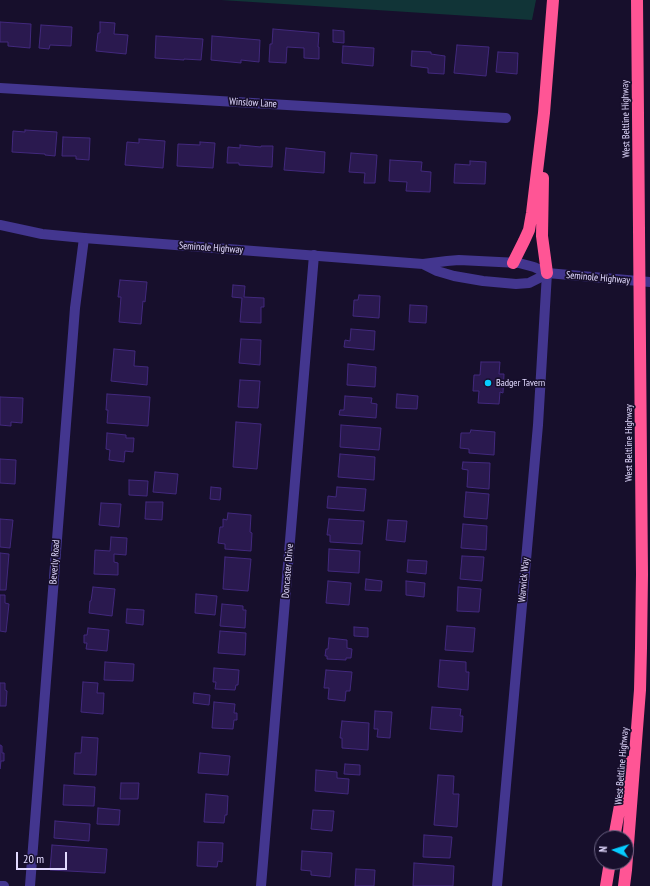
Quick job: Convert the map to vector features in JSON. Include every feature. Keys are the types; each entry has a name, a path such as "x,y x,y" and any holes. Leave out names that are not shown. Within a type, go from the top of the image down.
{"highway":[{"path":"512,263 523,244 532,213 544,113 554,0"},
{"name":"West Beltline Highway","path":"624,886 640,690 642,566 637,0"},
{"path":"544,113 542,236 546,273"},
{"path":"615,830 640,690"},
{"path":"606,886 609,870"}],"street":[{"name":"Winslow Lane","path":"0,88 506,118"},
{"name":"Seminole Highway","path":"0,225 42,234 84,238 423,264 459,260 525,264 546,273 650,282"},
{"name":"Beverly Road","path":"30,886 75,308 84,238"},
{"name":"Doncaster Drive","path":"261,886 314,255"},
{"name":"Seminole Highway","path":"423,264 437,271 454,276 483,281 516,284 529,283 546,273"},
{"name":"Warwick Way","path":"497,886 538,425 546,273"}],"green space":[{"path":"221,0 536,0 532,20"}],"building":[{"path":"0,22 31,24 30,48 8,46 8,42 0,42"},
{"path":"100,22 115,23 114,34 128,35 126,54 96,51 98,33 100,33"},
{"path":"41,25 72,27 71,46 50,45 49,49 39,48"},
{"path":"273,29 319,33 319,59 304,58 304,48 287,47 286,63 269,62"},
{"path":"333,30 344,31 344,43 333,42"},
{"path":"156,36 203,39 201,60 155,58"},
{"path":"212,36 260,40 259,62 241,60 241,63 211,60"},
{"path":"457,45 489,47 486,76 454,73"},
{"path":"343,46 374,48 373,66 342,63"},
{"path":"412,51 431,52 431,54 445,56 444,74 428,73 428,68 411,66"},
{"path":"498,52 518,53 517,74 496,72"},
{"path":"25,130 57,132 55,156 12,152 13,131 25,132"},
{"path":"63,137 90,138 89,160 76,159 76,156 62,156"},
{"path":"139,139 165,141 163,168 125,165 127,142 139,143"},
{"path":"200,142 215,143 213,168 177,166 178,144 200,145"},
{"path":"240,145 261,147 273,146 272,167 227,163 228,147 240,148"},
{"path":"286,148 325,152 324,173 284,170"},
{"path":"351,153 377,155 375,183 364,183 365,173 349,172"},
{"path":"390,160 422,162 421,171 431,172 430,192 406,191 407,182 389,181"},
{"path":"470,161 486,162 485,184 454,183 455,164 470,165"},
{"path":"120,280 147,282 145,302 143,301 141,324 119,322 121,297 118,297"},
{"path":"233,285 245,286 244,297 264,298 264,307 261,307 261,323 240,322 242,298 232,297"},
{"path":"359,295 380,296 379,318 353,316 354,300 358,300"},
{"path":"410,305 427,306 426,323 409,322"},
{"path":"351,329 375,331 374,350 344,347 345,340 350,341"},
{"path":"241,339 261,340 260,365 239,363"},
{"path":"114,349 135,351 134,366 148,367 147,385 111,381"},
{"name":"Badger Tavern","path":"481,362 500,362 499,374 504,374 503,393 500,392 499,404 478,403 479,391 473,391 474,375 480,375"},
{"path":"348,364 376,367 375,387 347,385"},
{"path":"240,380 260,381 258,408 238,407"},
{"path":"107,394 150,397 148,426 107,423"},
{"path":"397,394 418,396 417,409 396,408"},
{"path":"345,396 372,398 371,403 377,404 376,418 339,415 340,410 344,410"},
{"path":"0,397 23,398 22,423 11,422 11,426 0,425"},
{"path":"236,422 261,424 257,469 233,467"},
{"path":"341,425 381,428 379,450 340,447"},
{"path":"471,430 495,432 494,455 469,453 469,449 460,448 461,433 470,433"},
{"path":"107,433 126,435 126,438 134,438 133,452 125,451 124,462 109,460 110,450 106,449"},
{"path":"340,454 375,457 374,480 338,477"},
{"path":"0,459 16,460 15,484 0,483"},
{"path":"463,462 490,463 489,489 467,487 468,470 462,469"},
{"path":"155,472 178,474 176,494 153,492"},
{"path":"129,480 148,481 147,496 129,495"},
{"path":"211,487 221,488 220,500 210,499"},
{"path":"337,487 366,489 364,511 327,508 328,496 336,497"},
{"path":"466,492 489,494 487,519 464,517"},
{"path":"146,502 163,502 162,520 145,519"},
{"path":"101,503 121,504 119,527 99,525"},
{"path":"228,513 251,515 251,551 225,549 225,544 218,543 220,527 223,527 223,519 227,520"},
{"path":"0,519 13,520 10,548 0,547"},
{"path":"329,519 364,521 362,544 330,542 330,535 327,535"},
{"path":"388,520 407,521 405,542 386,540"},
{"path":"463,524 487,526 486,550 461,548"},
{"path":"111,537 127,538 126,555 114,554 114,562 118,563 118,575 94,574 95,550 110,551"},
{"path":"329,549 360,551 359,573 328,571"},
{"path":"0,553 9,554 6,590 0,590"},
{"path":"462,556 484,557 482,581 460,579"},
{"path":"225,557 251,559 248,591 223,589"},
{"path":"408,560 427,561 426,574 407,572"},
{"path":"366,579 382,581 381,591 365,590"},
{"path":"328,581 351,583 349,605 326,603"},
{"path":"406,581 425,583 424,597 406,595"},
{"path":"93,587 115,589 112,616 89,613"},
{"path":"458,587 481,589 479,612 457,611"},
{"path":"196,594 217,596 215,615 195,613"},
{"path":"0,595 5,595 5,603 9,604 6,632 0,631"},
{"path":"222,604 243,606 243,610 246,610 245,628 220,626"},
{"path":"127,609 144,610 143,625 126,623"},
{"path":"447,626 475,628 473,652 445,650"},
{"path":"354,627 368,628 368,637 354,636"},
{"path":"88,628 109,630 107,651 86,649 87,643 84,643 84,635 87,635"},
{"path":"220,631 246,633 245,655 218,653"},
{"path":"329,638 347,640 347,648 352,649 351,658 346,658 346,660 327,659 327,656 325,656 326,649 328,649"},
{"path":"440,660 466,662 466,672 469,672 468,690 438,687"},
{"path":"105,662 134,664 133,681 104,680"},
{"path":"214,668 239,670 238,685 236,685 235,690 215,689 216,682 213,682"},
{"path":"326,670 352,672 350,691 346,691 345,701 328,699 329,688 324,688"},
{"path":"83,682 98,683 97,693 104,693 103,714 81,712"},
{"path":"0,683 5,683 5,690 7,691 6,706 0,706"},
{"path":"194,693 210,695 209,705 193,703"},
{"path":"214,702 235,704 234,713 237,713 237,720 234,720 233,729 212,728"},
{"path":"432,707 461,709 460,716 463,716 462,732 430,729"},
{"path":"375,711 392,712 390,738 377,737 378,729 374,729"},
{"path":"342,721 369,723 368,750 342,748 342,738 340,738"},
{"path":"82,737 98,738 96,775 74,774 75,753 81,753"},
{"path":"0,745 2,746 2,753 4,753 4,761 1,761 0,769"},
{"path":"200,753 230,756 228,775 198,773"},
{"path":"345,764 360,765 360,775 344,774"},
{"path":"316,770 337,772 337,778 349,779 348,794 315,791"},
{"path":"438,775 454,776 453,794 459,794 457,827 434,825"},
{"path":"121,783 139,783 138,799 120,799"},
{"path":"64,785 95,787 94,806 63,805"},
{"path":"206,794 228,796 227,815 225,815 224,823 204,822"},
{"path":"98,808 120,810 119,825 97,824"},
{"path":"313,810 334,811 332,831 311,829"},
{"path":"55,821 90,824 89,841 54,838"},
{"path":"424,835 452,837 450,858 423,857"},
{"path":"198,842 223,843 222,862 218,861 217,867 197,866"},
{"path":"52,845 107,849 105,873 50,870"},
{"path":"302,851 332,853 330,877 311,875 311,871 301,870"},
{"path":"414,863 454,866 453,886 413,886"},
{"path":"356,869 375,870 374,886 355,886"}],"place":[{"name":"Badger Tavern","path":"488,383"}]}
